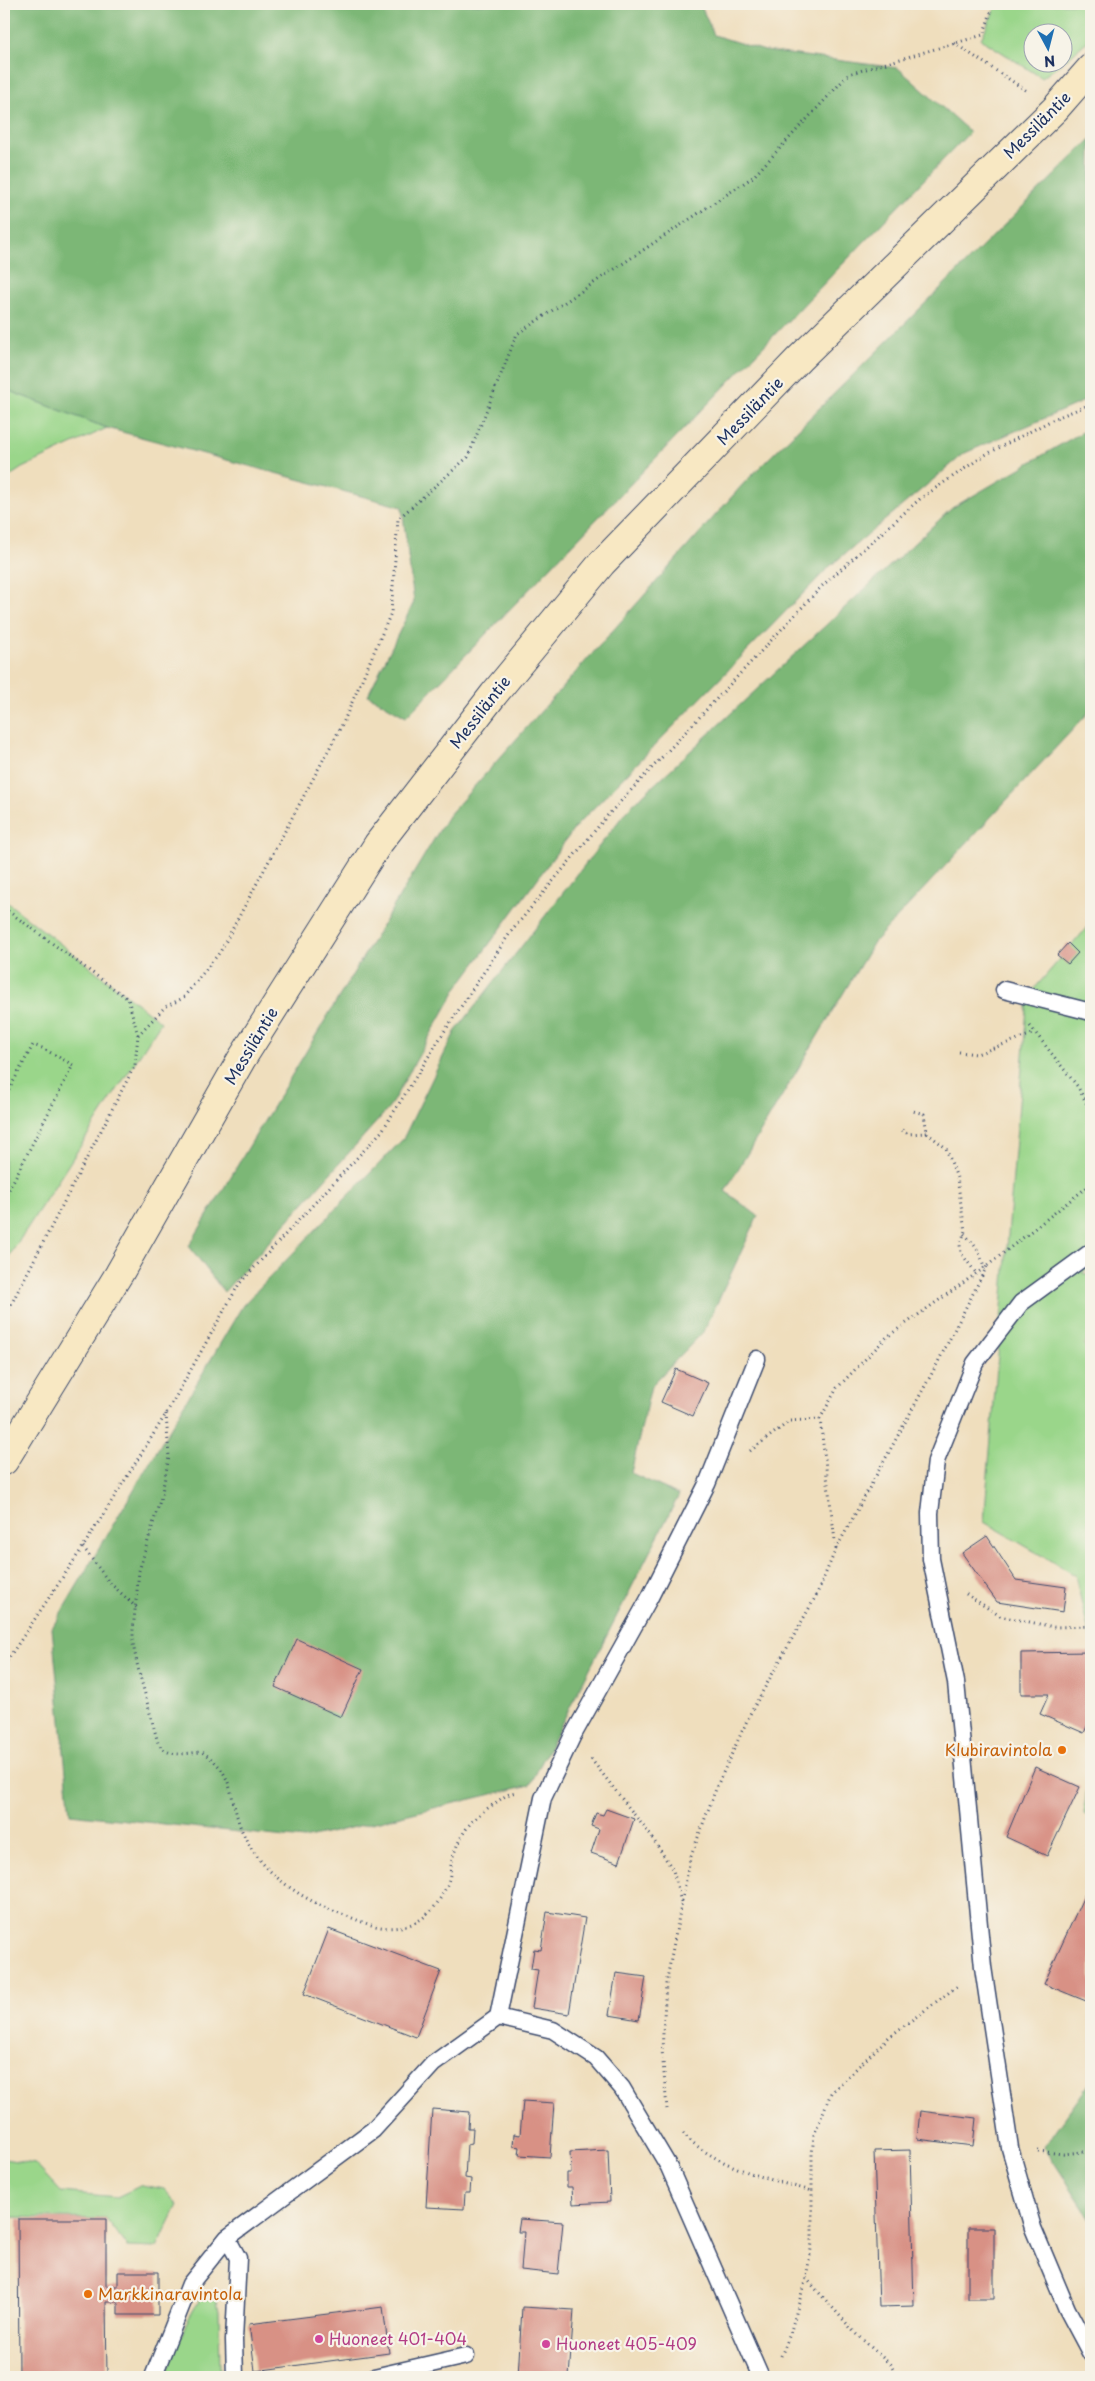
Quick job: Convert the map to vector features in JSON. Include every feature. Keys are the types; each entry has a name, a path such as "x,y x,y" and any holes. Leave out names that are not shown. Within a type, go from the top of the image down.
{"street":[{"name":"Messiläntie","path":"4,1462 119,1274 241,1060 368,861 488,702 602,563 799,359 1055,109 1091,68"}],"lane":[{"path":"1009,991 1091,1012"},
{"path":"1091,1252 1020,1303 975,1363 936,1461 930,1513 931,1559 956,1682 983,1967 1010,2148 1033,2228 1067,2309 1091,2354"},
{"path":"153,2377 190,2284 228,2238 373,2130 433,2064 498,2017 543,1798 572,1737 650,1598 707,1484 757,1359"},
{"path":"498,2017 553,2030 596,2058 622,2088 669,2167 761,2377"},
{"path":"228,2238 238,2258 234,2340 235,2377"},
{"path":"374,2377 466,2356"}],"path":[{"path":"138,1035 165,1007 183,998 220,952 343,722 391,613 398,519 468,457 518,334 753,177 849,74 983,35 994,4"},
{"path":"954,44 1055,109"},
{"path":"4,1665 83,1547 166,1414 239,1284 382,1131 442,1034 510,933 607,816 822,586 921,498 985,455 1056,418 1091,404"},
{"path":"4,908 128,999 138,1035 135,1065 4,1318"},
{"path":"1009,991 1035,1033 1078,1087 1091,1112"},
{"path":"959,1052 977,1054 1035,1033"},
{"path":"4,1098 33,1045 42,1048 73,1066 4,1199"},
{"path":"913,1111 924,1114 927,1133"},
{"path":"902,1130 908,1134 927,1133 946,1148 954,1170 965,1231 960,1245 961,1253 976,1273"},
{"path":"836,1550 820,1419 837,1388 887,1337 985,1267 1091,1184"},
{"path":"667,2116 662,2050 666,1984 690,1859 717,1786 750,1714 816,1596 836,1550 937,1364 985,1267 981,1255 974,1244 964,1234"},
{"path":"166,1414 170,1457 161,1497 139,1571 133,1644 158,1743 164,1751 174,1755 202,1752 222,1770 228,1777 238,1822 250,1847 279,1880 315,1904 374,1926 400,1927 417,1922 432,1912 443,1894 449,1880 452,1861 458,1844 467,1826 477,1815 507,1793 524,1791 543,1798"},
{"path":"707,1484 790,1421 820,1419"},
{"path":"83,1547 109,1582 137,1608"},
{"path":"962,1592 1000,1616 1054,1626 1091,1626"},
{"path":"572,1737 613,1785 651,1836 673,1870 681,1904"},
{"path":"780,2360 790,2334 806,2278 812,2243 814,2135 831,2094 889,2036 983,1967"},
{"path":"680,2131 693,2145 752,2175 812,2191"},
{"path":"1010,2148 1063,2154 1091,2151"},
{"path":"806,2278 856,2334 891,2365 898,2377"}],"green space":[{"path":"4,4 700,4 714,35 765,51 898,68 970,132 406,717 368,695 414,602 402,507 107,428 4,389"},
{"path":"997,4 1091,4 1091,38 1072,54 1072,22 1022,22 1022,65 981,39"},
{"path":"1033,72 1050,72 1042,78"},
{"path":"1091,139 1091,398 965,453 829,567 577,825 457,988 389,1108 224,1292 189,1246 448,816 744,483"},
{"path":"4,389 107,428 22,468 4,480"},
{"path":"1091,427 1091,710 874,942 725,1191 758,1216 704,1331 651,1386 631,1473 679,1495 530,1785 304,1839 70,1814 52,1628 243,1305 403,1139 455,1032 628,809 952,508"},
{"path":"4,900 161,1022 4,1264"},
{"path":"1091,923 1091,1266 1082,1273 1091,1275 1091,1641 1075,1575 984,1522 1028,996"},
{"path":"1091,1748 1091,1818 1084,1814"},
{"path":"1091,2081 1091,2219 1044,2147"},
{"path":"4,2159 35,2164 61,2192 117,2197 142,2185 164,2189 178,2205 157,2248 127,2247 106,2219 4,2217"},
{"path":"204,2292 216,2295 219,2310 220,2372 217,2377 166,2377 186,2323"}],"sand":[{"path":"1091,1333 1091,1355 1090,1355 1084,1344"}],"building":[{"path":"1068,943 1078,953 1068,964 1057,955"},
{"path":"676,1369 708,1383 693,1416 661,1402"},
{"path":"987,1536 1016,1580 1066,1587 1063,1612 997,1602 962,1553"},
{"path":"297,1639 363,1669 341,1717 275,1687"},
{"path":"1091,1652 1091,1717 1084,1733 1040,1714 1049,1694 1021,1694 1021,1653"},
{"path":"1035,1767 1080,1787 1047,1856 1006,1837"},
{"path":"606,1809 634,1819 619,1863 591,1853 599,1829 591,1826 596,1813 603,1815"},
{"path":"1087,1889 1091,1891 1091,2003 1044,1984"},
{"path":"547,1912 585,1918 569,2014 532,2008 538,1970 531,1969 534,1949 541,1950"},
{"path":"329,1929 441,1971 416,2037 304,1994"},
{"path":"616,1973 646,1977 639,2020 609,2015"},
{"path":"523,2101 554,2103 550,2157 519,2155 520,2147 513,2146 514,2134 520,2135"},
{"path":"432,2109 469,2112 468,2128 473,2128 472,2143 467,2144 465,2178 471,2179 470,2193 465,2193 464,2209 426,2207"},
{"path":"920,2111 976,2118 973,2146 917,2139"},
{"path":"608,2150 610,2202 573,2204 572,2187 567,2187 567,2173 571,2173 570,2152"},
{"path":"910,2150 914,2306 879,2307 874,2151"},
{"name":"Markkinaravintola","path":"18,2219 106,2219 106,2286 118,2286 118,2272 158,2272 158,2315 118,2315 118,2302 106,2302 107,2377 19,2377"},
{"path":"520,2219 563,2222 558,2274 521,2270 524,2232 518,2232"},
{"path":"968,2228 994,2228 994,2299 968,2299"},
{"name":"Huoneet 401-404","path":"383,2307 389,2353 255,2371 249,2324"},
{"name":"Huoneet 405-409","path":"522,2307 574,2310 569,2377 518,2377"}],"place":[{"name":"Klubiravintola","path":"1062,1750"},
{"name":"Markkinaravintola","path":"88,2294"},
{"name":"Huoneet 401-404","path":"319,2339"},
{"name":"Huoneet 405-409","path":"546,2344"}]}
